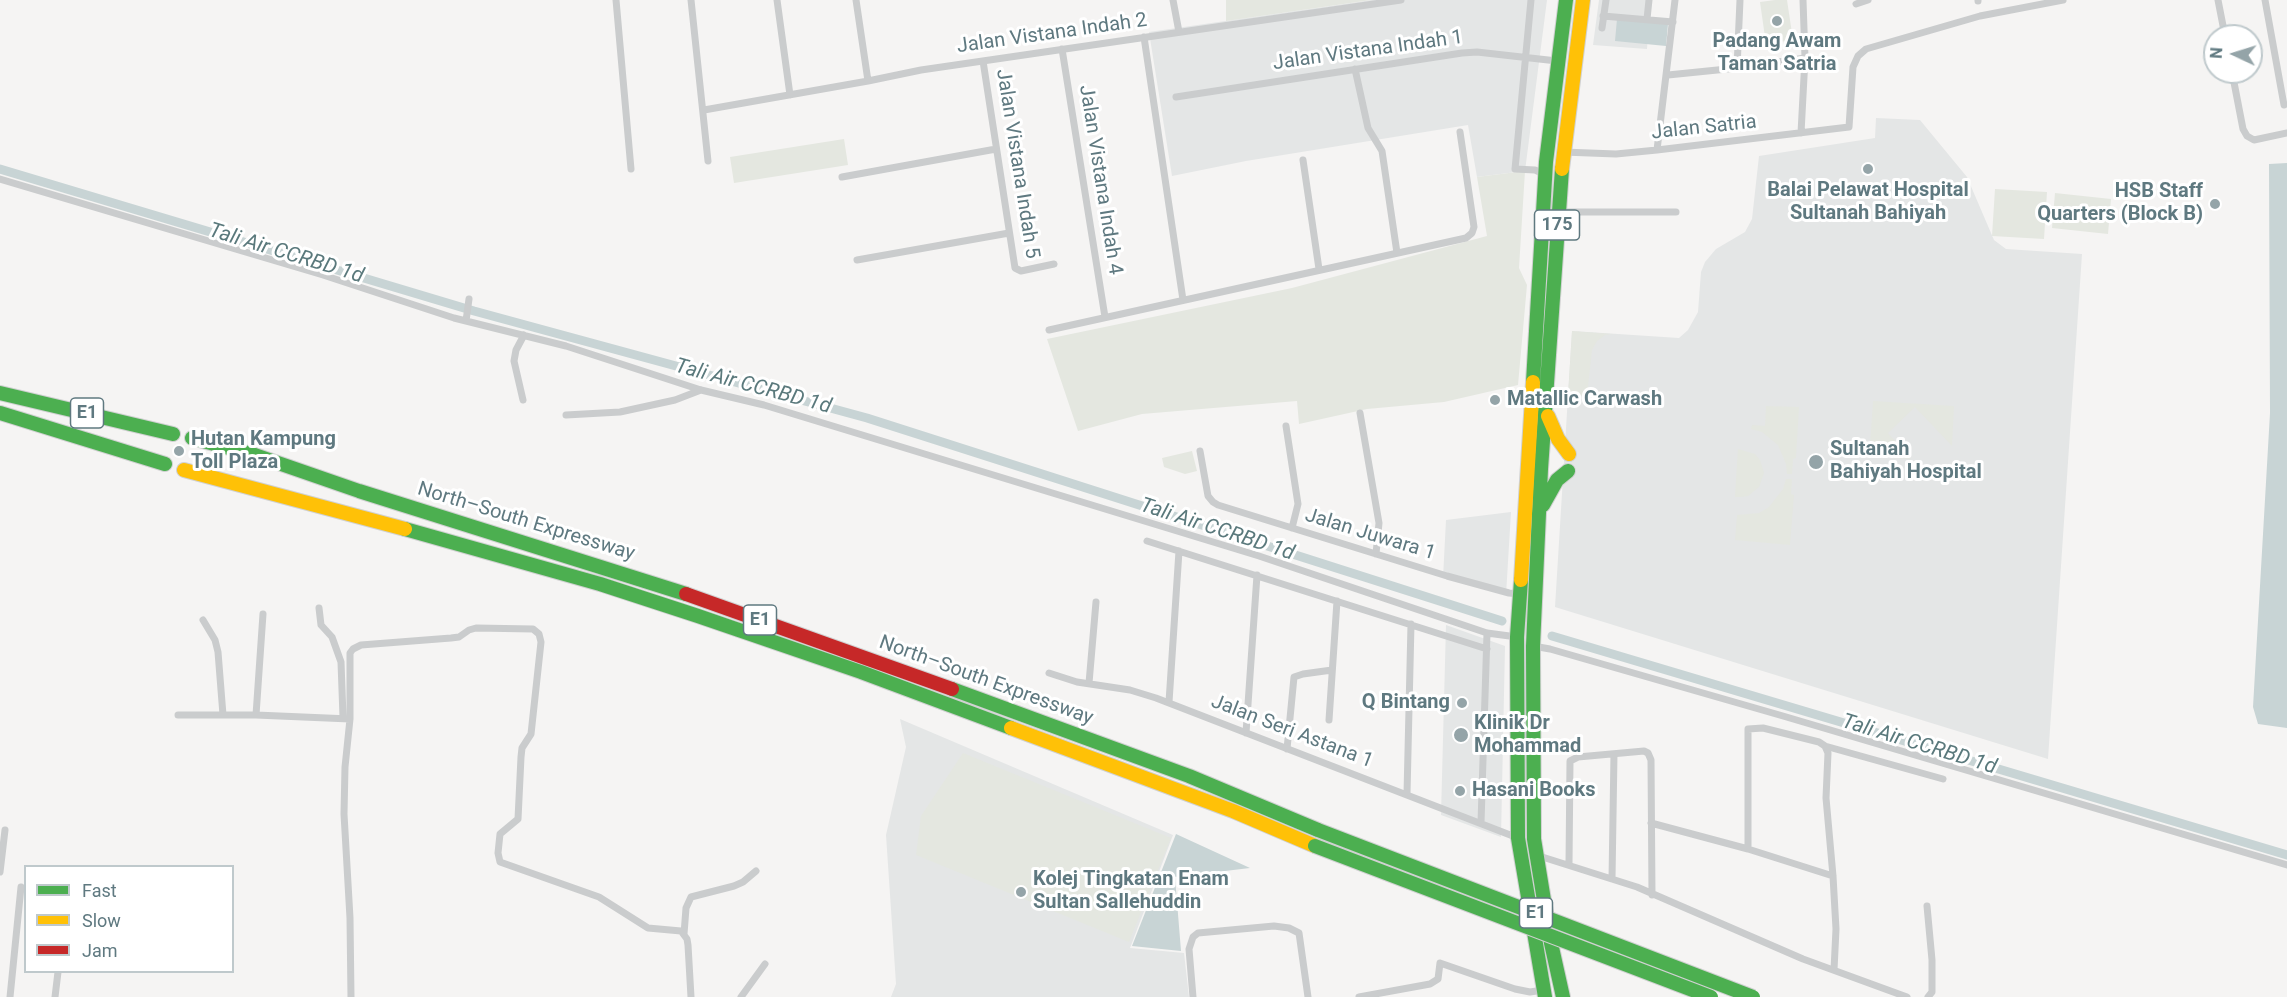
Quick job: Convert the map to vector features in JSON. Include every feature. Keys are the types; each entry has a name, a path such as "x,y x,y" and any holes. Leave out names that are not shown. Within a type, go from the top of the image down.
{"highway":[{"name":"175","path":"1544,994 1518,838 1517,637 1545,175 1566,0"},
{"name":"175","path":"1563,997 1551,944 1536,855 1532,772 1533,646 1541,469 1558,212 1563,152 1583,0"},
{"name":"E1","path":"0,393 173,434"},
{"path":"1545,408 1552,428 1569,454"},
{"name":"E1","path":"0,413 165,464"},
{"name":"North–South Expressway","path":"192,438 255,455 669,588 905,671 1189,776 1318,830 1753,997"},
{"path":"1528,451 1542,452"},
{"path":"1527,468 1541,469"},
{"name":"North–South Expressway","path":"184,470 518,560 698,616 861,672 1163,785 1315,846 1711,997"},
{"path":"1539,513 1557,480 1568,471"}],"street":[{"path":"616,0 631,169"},
{"path":"691,0 708,160"},
{"path":"777,0 790,95"},
{"path":"856,0 868,81"},
{"path":"1173,0 1179,32"},
{"name":"Jalan Vistana Indah 2","path":"704,110 983,60 1401,0"},
{"path":"1531,0 1515,169 1535,170 1545,175"},
{"path":"1602,28 1606,0"},
{"path":"1647,19 1649,0"},
{"path":"1657,150 1668,75 1675,0"},
{"path":"1737,68 1740,0"},
{"path":"1801,133 1805,58 1803,0"},
{"path":"1856,4 1868,0"},
{"name":"Jalan Satria","path":"1563,152 1616,154 1849,127 1853,68 1858,56 1866,49 1980,16 2062,0"},
{"path":"2218,0 2223,24"},
{"path":"2265,0 2284,105"},
{"path":"1604,16 1673,22"},
{"path":"1144,37 1183,300"},
{"name":"Jalan Vistana Indah 4","path":"1062,49 1105,317"},
{"name":"Jalan Vistana Indah 1","path":"1176,97 1462,53 1525,56 1557,61"},
{"path":"1668,75 1805,58"},
{"name":"Jalan Vistana Indah 5","path":"983,60 1016,270 1054,264"},
{"path":"1355,69 1364,114 1371,134 1382,151 1397,253"},
{"path":"2234,84 2243,129 2247,136 2254,140 2287,133"},
{"path":"1049,330 1466,238 1472,233 1473,217 1460,132"},
{"path":"842,177 996,149"},
{"path":"1303,160 1319,269"},
{"path":"0,179 567,346 701,390 764,405 1259,556 1487,633 1517,637"},
{"path":"1558,212 1676,212"},
{"path":"857,260 1009,233"},
{"path":"466,318 468,302"},
{"path":"523,400 514,361 516,350 524,335"},
{"path":"566,415 620,412 675,400 701,390"},
{"path":"1360,413 1378,516 1379,532 1376,554"},
{"path":"1286,426 1298,504 1292,528"},
{"name":"Jalan Juwara 1","path":"1200,451 1208,496 1224,508 1494,589 1520,594"},
{"path":"1147,541 1487,649"},
{"path":"1169,702 1179,551"},
{"path":"1246,733 1257,575"},
{"path":"1329,720 1337,601"},
{"path":"1089,683 1096,602"},
{"path":"320,608 321,625 332,637 341,662 347,718"},
{"path":"256,715 263,614"},
{"path":"203,620 215,640 218,652 223,715"},
{"path":"1407,794 1411,624"},
{"path":"351,997 350,918 344,814 350,658 352,649 356,646 459,637 476,628 537,631 541,642 538,680 531,734 521,751 518,819 500,834 498,853 500,862 599,897 618,907 643,926 676,930 684,934"},
{"path":"1480,823 1487,633"},
{"path":"1533,646 1772,712 2287,865"},
{"path":"1287,749 1294,677 1332,670"},
{"name":"Jalan Seri Astana 1","path":"1049,673 1130,690 1169,702 1518,838"},
{"path":"178,715 347,718"},
{"path":"1748,849 1748,729 1763,728 1783,732 1943,779"},
{"path":"1825,746 1828,753 1826,798 1836,929 1834,970"},
{"path":"1569,864 1570,761 1578,757 1644,751 1648,753 1651,760 1652,895"},
{"path":"1612,879 1614,754"},
{"path":"1651,823 1748,849 1833,876"},
{"path":"0,872 5,830"},
{"path":"1536,855 1636,887 1803,959 1907,997"},
{"path":"691,997 688,945 684,934 686,908 691,897 734,886 756,871"},
{"path":"10,997 21,887"},
{"path":"1927,906 1932,960 1932,992 1928,997"},
{"path":"1193,997 1189,949 1193,937 1198,933 1274,926 1289,928 1299,933 1308,997"},
{"path":"1359,997 1430,984 1438,979 1440,963 1515,989 1544,994"},
{"path":"741,997 765,964"},
{"path":"56,997 58,973"}],"shaded area":[{"path":"1226,0 1371,0 1226,21"},
{"path":"1371,0 1547,0 1525,171 1477,177 1468,125 1246,161 1172,176 1149,32"},
{"path":"1599,0 1650,0 1647,49 1593,45"},
{"name":"Padang Awam Taman Satria","path":"1787,0 1793,40 1766,44 1760,2"},
{"path":"1617,19 1668,24 1666,46 1615,41"},
{"name":"Sultanah Bahiyah Hospital","path":"1876,118 1920,120 1967,177 1994,240 2006,249 2082,254 2048,759 1555,607 1572,331 1679,338 1688,330 1698,312 1701,272 1705,262 1716,249 1745,232 1752,219 1759,156 1875,138"},
{"path":"844,139 848,165 734,183 730,157"},
{"path":"2287,163 2287,728 2258,724 2253,707 2270,413 2269,164"},
{"path":"1525,171 1519,268 1527,285 1518,385 1444,402 1367,409 1299,424 1297,401 1142,414 1078,431 1047,339 1292,288 1487,236 1477,177"},
{"path":"1995,189 2047,192 2044,239 1992,236"},
{"path":"2055,193 2111,199 2108,234 2052,228"},
{"path":"1572,331 1613,334 1605,335 1597,341 1592,350 1587,396 1568,395"},
{"path":"1873,401 1954,406 1952,446 1915,407 1888,433 1911,459 1892,458 1892,447 1870,445"},
{"path":"1766,406 1799,407 1796,458 1793,459 1792,474 1787,474 1786,464 1778,445 1762,432 1751,429 1752,425 1765,426"},
{"path":"1738,449 1755,454 1760,460 1764,473 1759,487 1748,496 1735,497"},
{"path":"1192,451 1197,471 1185,474 1164,467 1162,458"},
{"path":"1786,479 1792,479 1791,494 1794,495 1790,545 1735,540 1737,515 1759,513 1769,507 1783,489"},
{"path":"1511,512 1506,595 1443,578 1446,520"},
{"path":"1446,625 1505,646 1501,837 1441,815"},
{"name":"Kolej Tingkatan Enam Sultan Sallehuddin","path":"900,719 1173,835 1130,948 1184,953 1189,997 891,997 896,984 886,835 906,747"},
{"path":"963,753 1171,838 1129,942 916,855 921,816"},
{"path":"1176,834 1250,868 1175,877 1181,951 1132,946"}],"waterway":[{"name":"Tali Air CCRBD 1d","path":"0,169 474,311 867,418 1502,621"},
{"name":"Tali Air CCRBD 1d","path":"1552,636 2287,855"}],"traffic: fast":[{"path":"1533,382 1546,162 1566,0"},
{"path":"1562,169 1541,469 1533,646 1534,839 1551,943 1563,997"},
{"path":"0,393 173,434"},
{"path":"0,413 165,464"},
{"path":"192,438 255,455 359,491 686,594"},
{"path":"1543,505 1557,480 1568,471"},
{"path":"405,529 600,584 698,616 861,672 1011,728"},
{"path":"1521,580 1517,637 1518,838 1545,997"},
{"path":"952,689 1189,776 1318,830"},
{"path":"1318,830 1753,997"},
{"path":"1315,846 1711,997"}],"traffic: slow":[{"path":"1562,169 1583,0"},
{"path":"1521,580 1533,382"},
{"path":"1548,416 1558,439 1569,454"},
{"path":"184,470 405,529"},
{"path":"1011,728 1233,811 1315,846"}],"traffic: jam":[{"path":"686,594 952,689"}],"place":[{"name":"Padang Awam Taman Satria","path":"1777,21"},
{"name":"Balai Pelawat Hospital Sultanah Bahiyah","path":"1868,169"},
{"name":"HSB Staff Quarters (Block B)","path":"2215,204"},
{"name":"Matallic Carwash","path":"1495,400"},
{"name":"Hutan Kampung Toll Plaza","path":"179,451"},
{"name":"Sultanah Bahiyah Hospital","path":"1816,462"},
{"name":"Q Bintang","path":"1462,703"},
{"name":"Klinik Dr Mohammad","path":"1461,735"},
{"name":"Hasani Books","path":"1460,791"},
{"name":"Kolej Tingkatan Enam Sultan Sallehuddin","path":"1021,892"}]}
